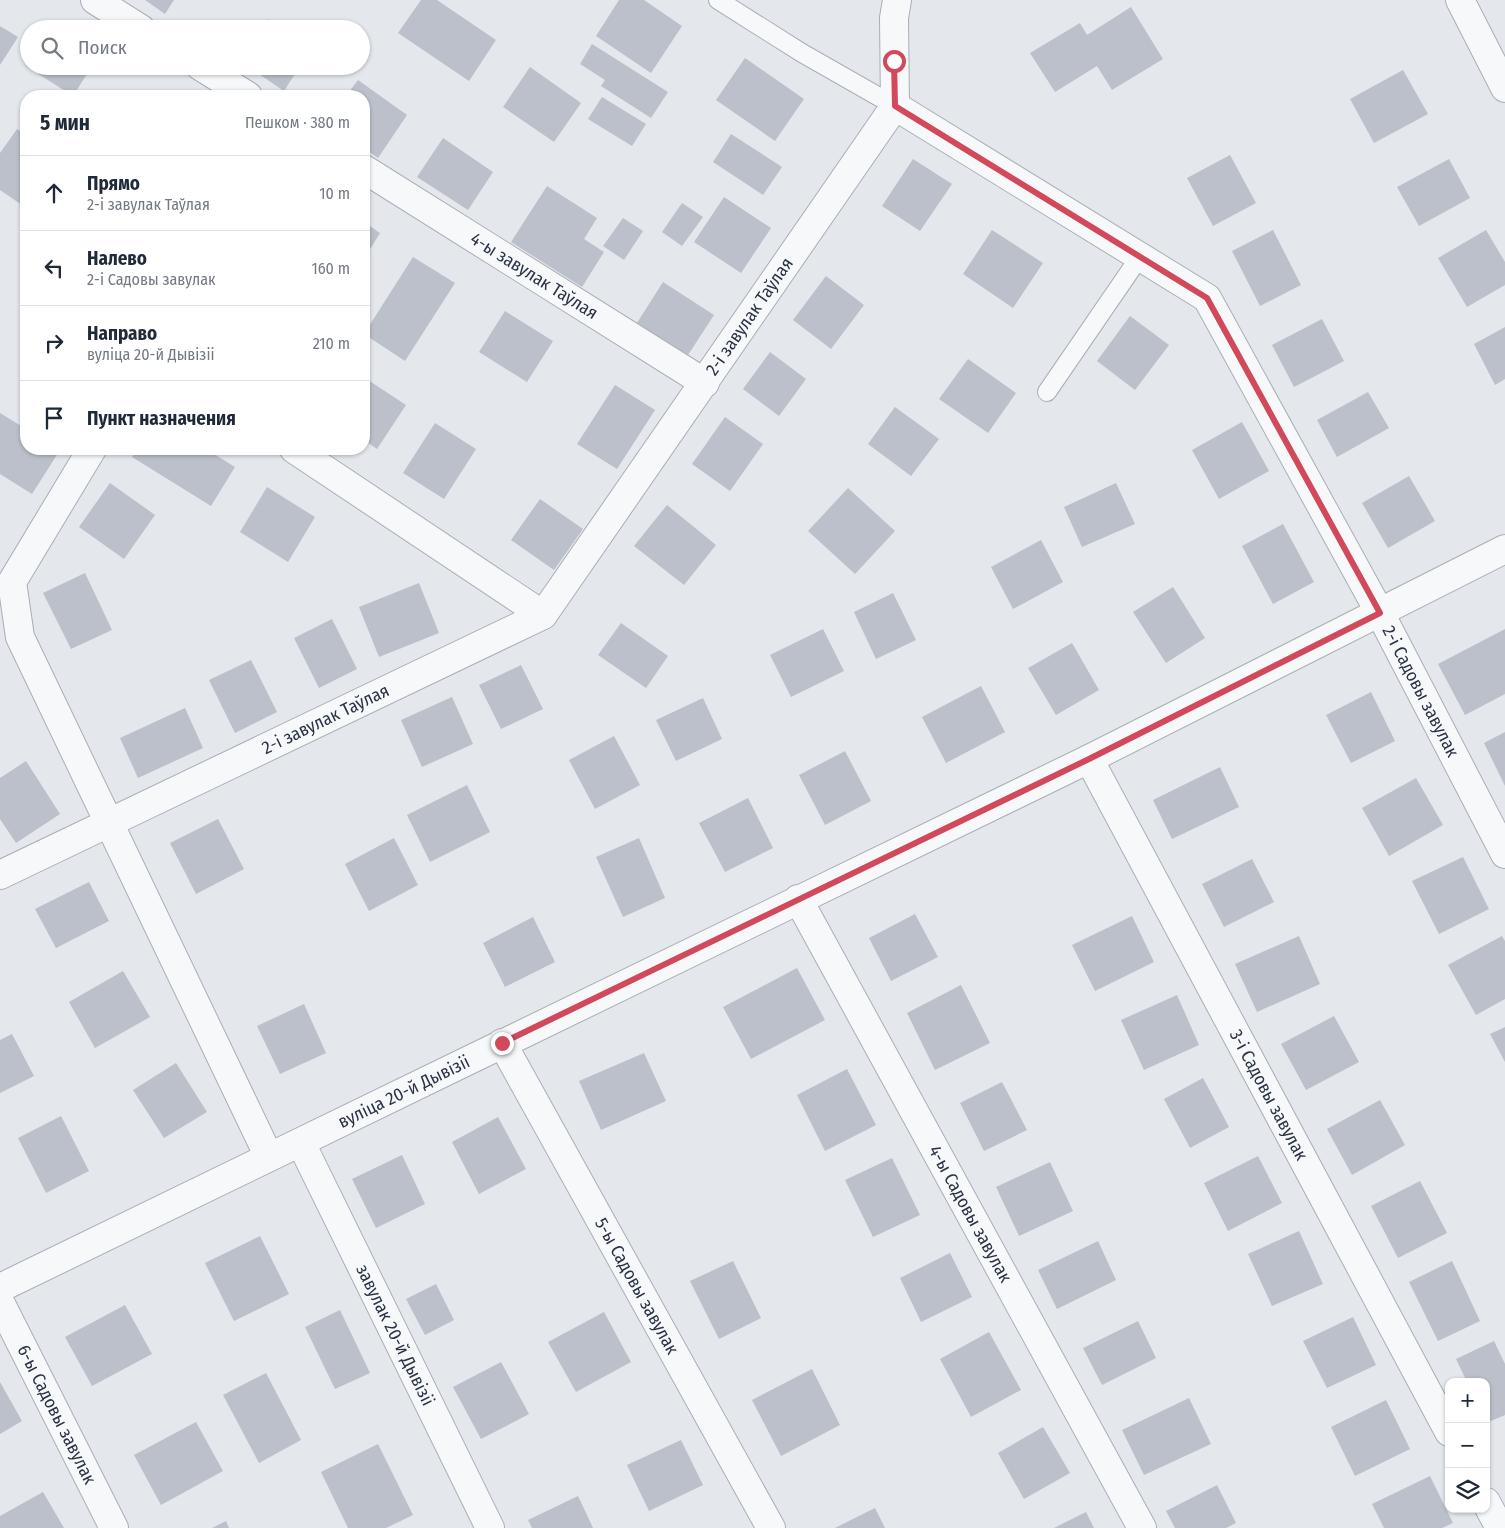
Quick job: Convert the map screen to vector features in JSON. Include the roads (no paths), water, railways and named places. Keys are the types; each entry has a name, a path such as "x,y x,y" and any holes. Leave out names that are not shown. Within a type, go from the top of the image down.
{"street":[{"path":"95,0 126,20"},
{"path":"895,106 894,18 897,0"},
{"path":"1460,0 1505,88"},
{"path":"214,75 238,90"},
{"name":"2-і Садовы завулак","path":"895,106 1141,255 1207,298 1380,613 1505,854"},
{"name":"2-і завулак Таўлая","path":"0,874 543,615 895,106"},
{"name":"4-ы завулак Таўлая","path":"370,173 705,383"},
{"path":"88,455 12,582 20,637 269,1157"},
{"path":"303,455 543,615"},
{"name":"вуліца 20-й Дывізіі","path":"0,1288 1089,759 1505,549"},
{"name":"3-і Садовы завулак","path":"1089,759 1445,1425"},
{"name":"4-ы Садовы завулак","path":"798,900 1142,1528"},
{"name":"5-ы Садовы завулак","path":"502,1043 771,1528"},
{"name":"завулак 20-й Дывізіі","path":"301,1143 490,1528"},
{"name":"6-ы Садовы завулак","path":"0,1302 114,1528"},
{"path":"1490,1509 1500,1528"}],"lane":[{"path":"718,0 802,53 895,106"},
{"path":"1047,392 1141,255"}]}
